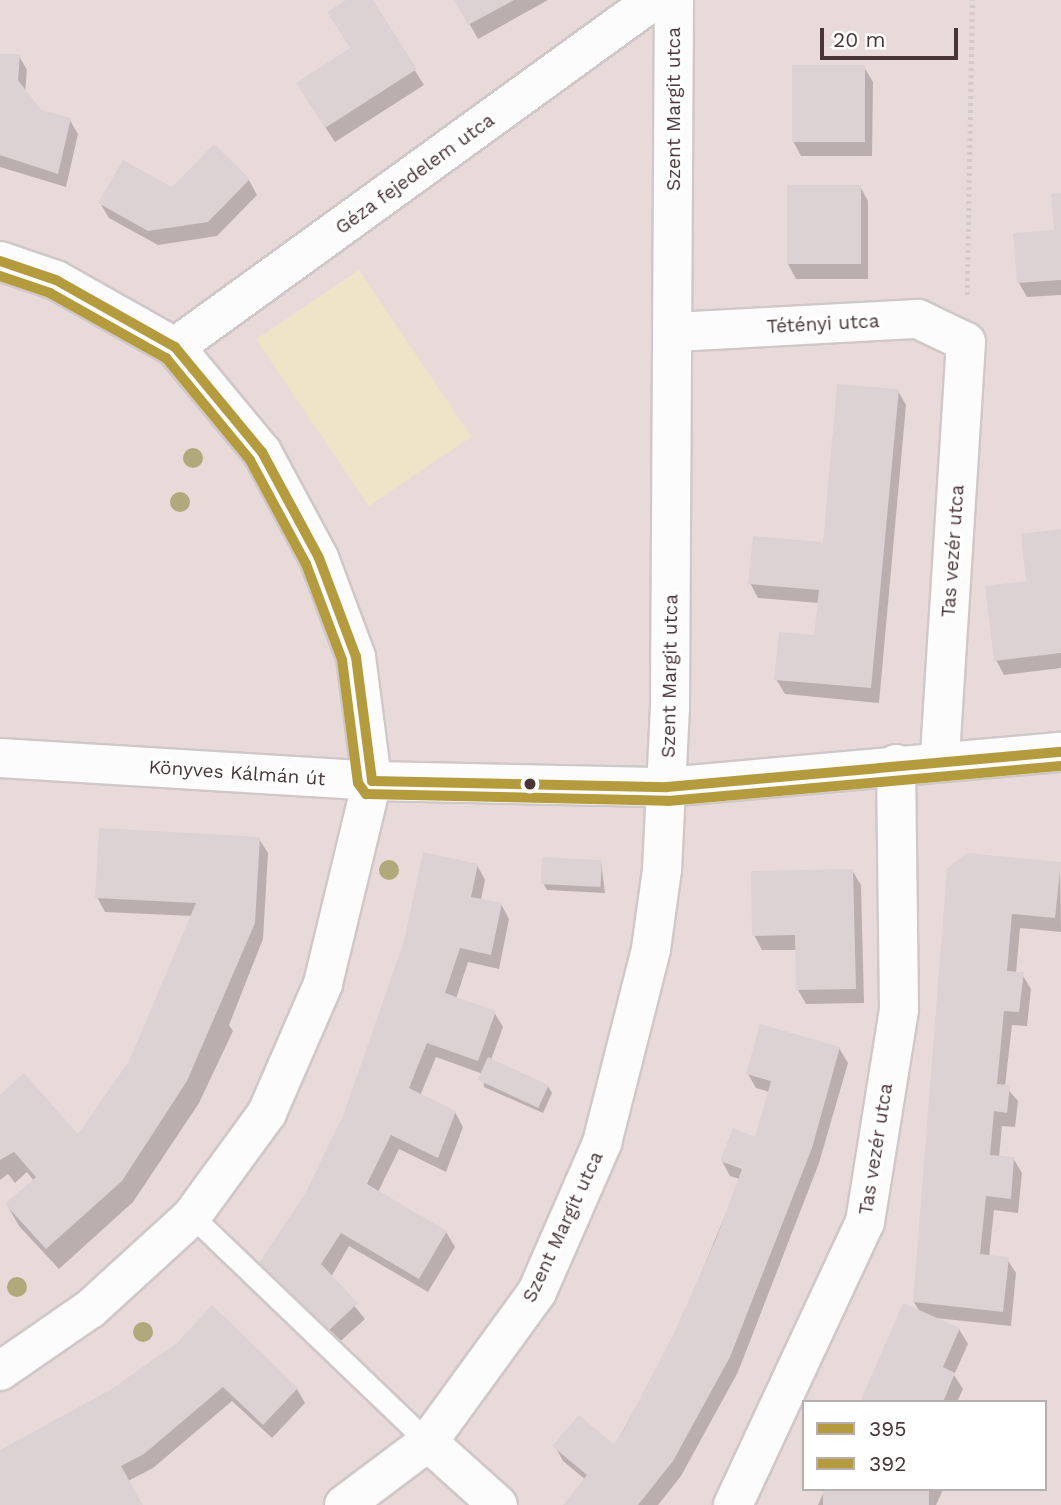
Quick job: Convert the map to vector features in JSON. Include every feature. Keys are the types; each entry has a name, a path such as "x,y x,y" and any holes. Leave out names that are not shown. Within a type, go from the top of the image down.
{"street":[{"name":"Géza fejedelem utca","path":"175,347 654,0"},
{"name":"Szent Margit utca","path":"344,1505 428,1442 537,1292 602,1143 651,949 667,787 675,332 674,0"},
{"path":"0,261 56,280 175,347 262,452 319,558 356,657 372,781 323,984 267,1113 192,1216 90,1309 0,1371"},
{"name":"Tétényi utca","path":"675,332 918,319 966,342"},
{"name":"Tas vezér utca","path":"940,760 966,342"},
{"name":"Könyves Kálmán út","path":"0,758 372,781 667,787 940,760 1061,752"},
{"name":"Tas vezér utca","path":"733,1505 865,1222 899,1009 896,764"},
{"path":"428,1442 498,1505"}],"lane":[{"path":"192,1216 428,1442"}],"path":[{"path":"966,342 972,0"}],"shaded area":[{"path":"0,0 1061,0 1061,1505 0,1505"},
{"path":"359,270 471,437 369,506 256,339"}],"building":[{"path":"346,0 373,0 417,69 325,128 296,83 350,48 327,12"},
{"path":"454,0 514,0 468,25"},
{"path":"0,54 20,54 18,80 41,110 71,118 58,174 0,155"},
{"path":"792,65 865,65 865,142 792,142"},
{"path":"214,144 250,179 208,222 148,231 98,203 123,160 172,187"},
{"path":"787,185 861,185 861,264 787,264"},
{"path":"1061,193 1061,280 1017,283 1013,233 1054,230 1051,194"},
{"path":"837,384 899,389 871,688 774,680 779,632 814,635 819,590 748,584 753,536 823,542"},
{"path":"1061,529 1061,653 994,661 985,586 1026,581 1021,534"},
{"path":"99,828 260,837 255,923 187,1081 122,1181 46,1249 5,1204 36,1177 14,1152 0,1160 0,1095 24,1073 78,1134 129,1061 196,903 95,898"},
{"path":"423,852 478,864 471,897 502,903 491,955 460,948 445,993 496,1011 478,1061 427,1043 409,1088 456,1111 438,1158 391,1135 367,1184 447,1231 419,1279 341,1233 321,1264 358,1303 326,1333 259,1263 306,1192 344,1113 404,941"},
{"path":"967,853 1061,862 1055,918 1012,914 1007,971 1024,972 1019,1012 1004,1011 997,1084 1010,1085 1007,1113 994,1111 990,1155 1014,1157 1011,1199 986,1196 980,1254 1009,1257 1003,1312 913,1302 947,869"},
{"path":"542,857 602,860 601,887 541,884"},
{"path":"853,869 856,989 796,990 795,935 752,936 751,871"},
{"path":"760,1024 840,1047 812,1148 730,1357 673,1461 638,1505 563,1505 587,1475 552,1446 579,1415 613,1444 622,1433 674,1333 716,1239 742,1169 720,1161 733,1128 755,1137 771,1081 746,1074"},
{"path":"488,1057 549,1085 538,1108 477,1080"},
{"path":"903,1303 960,1328 943,1367 955,1373 944,1400 861,1400"},
{"path":"212,1305 298,1388 263,1425 223,1387 144,1454 121,1466 143,1505 0,1505 0,1450 110,1390 177,1343"},
{"path":"823,1491 929,1491 929,1505 823,1505"}],"transit line":[{"name":"395","path":"0,261 56,280 175,347 262,452 319,558 356,657 372,781 667,787 1061,752"},
{"name":"392","path":"0,276 50,293 166,358 250,460 306,564 342,660 358,783 366,794 668,801 1061,766"}]}
